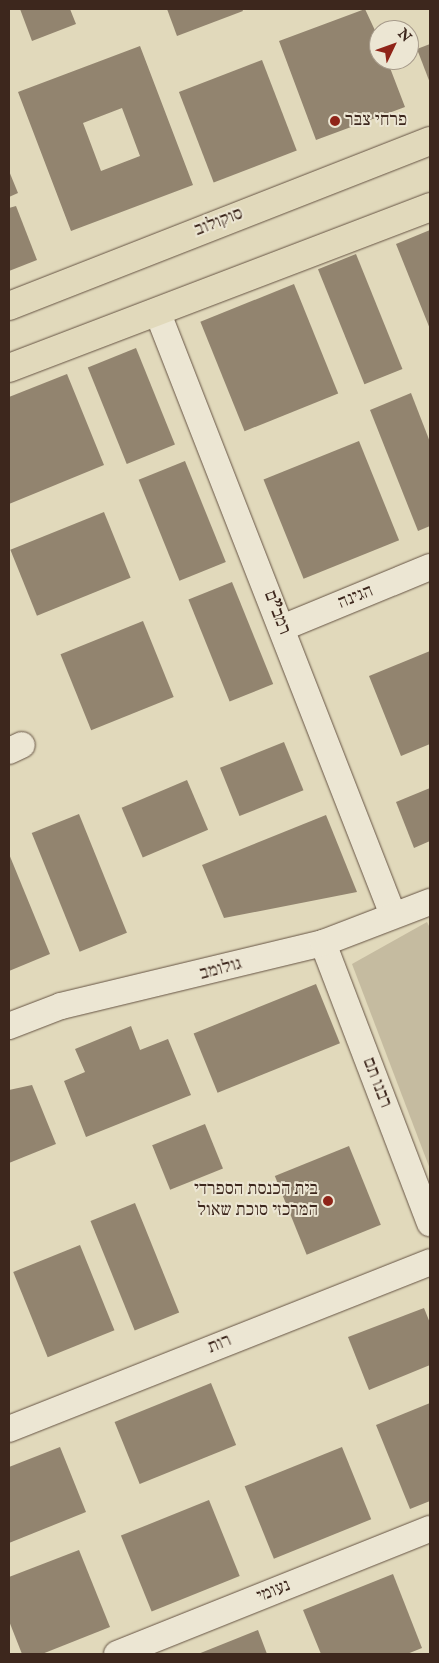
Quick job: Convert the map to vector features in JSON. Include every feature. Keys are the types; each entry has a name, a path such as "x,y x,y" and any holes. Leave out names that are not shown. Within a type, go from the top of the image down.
{"main road":[{"name":"סוקולוב","path":"9,306 430,141"},
{"path":"9,368 430,206"}],"street":[{"name":"רמב\"ם","path":"157,311 393,915"},
{"name":"הגינה","path":"282,628 430,567"},
{"name":"גולומב","path":"9,1026 61,1006 323,942 430,902"},
{"name":"רבנו תם","path":"323,942 430,1223"},
{"name":"רות","path":"9,1429 430,1262"},
{"name":"נעומי","path":"117,1654 430,1529"}],"shaded area":[{"path":"427,922 430,928 430,1169 352,964"}],"building":[{"path":"20,9 70,9 76,24 32,41"},
{"path":"167,9 242,9 243,11 177,36"},
{"path":"365,9 370,20 369,70 391,70 405,107 316,140 279,41"},
{"path":"430,44 430,83 419,54 419,48"},
{"path":"140,46 193,185 71,231 18,92","holes":["122,108 140,156 101,171 83,123"]},
{"path":"262,60 297,151 214,182 179,92"},
{"path":"9,171 18,193 9,197"},
{"path":"16,206 37,260 9,271 9,208"},
{"path":"430,230 430,329 396,244"},
{"path":"356,254 402,369 364,384 318,269"},
{"path":"294,284 338,393 245,431 200,322"},
{"path":"136,348 175,444 127,464 88,367"},
{"path":"67,374 104,465 9,504 9,397"},
{"path":"411,393 430,442 430,526 418,531 370,410"},
{"path":"359,441 399,540 304,579 264,480"},
{"path":"185,461 226,562 179,581 139,480"},
{"path":"104,512 131,578 37,616 10,550"},
{"path":"232,582 273,684 230,702 188,600"},
{"path":"143,621 174,697 91,730 60,654"},
{"path":"430,651 430,744 401,756 369,676"},
{"path":"284,742 303,790 240,816 220,768"},
{"path":"187,780 208,830 143,857 122,808"},
{"path":"430,788 430,841 414,848 396,802"},
{"path":"79,814 127,933 80,952 32,833"},
{"path":"326,815 357,892 224,918 202,865"},
{"path":"9,854 50,954 9,971"},
{"path":"316,984 340,1043 218,1093 194,1033"},
{"path":"131,1026 140,1050 168,1039 191,1095 86,1137 64,1081 85,1072 75,1049"},
{"path":"32,1085 56,1144 9,1163 9,1090"},
{"path":"205,1124 223,1169 170,1190 152,1145"},
{"name":"בית הכנסת הספרדי המרכזי סוכת שאול","path":"349,1146 381,1225 307,1255 275,1176"},
{"path":"135,1203 179,1312 135,1330 90,1221"},
{"path":"80,1245 114,1330 48,1357 13,1272"},
{"path":"424,1308 430,1323 430,1365 369,1390 348,1337"},
{"path":"211,1383 236,1445 140,1484 115,1422"},
{"path":"430,1403 430,1501 410,1509 376,1425"},
{"path":"60,1447 86,1512 9,1543 9,1467"},
{"path":"342,1447 371,1519 274,1559 245,1486"},
{"path":"209,1500 240,1576 152,1612 121,1536"},
{"path":"79,1550 110,1627 42,1654 22,1654 9,1621 9,1577"},
{"path":"393,1574 422,1648 407,1654 321,1654 303,1610"},
{"path":"258,1630 267,1654 198,1654"}],"place":[{"name":"פרחי צבר","path":"335,121"},
{"name":"בית הכנסת הספרדי המרכזי סוכת שאול","path":"328,1201"}]}
